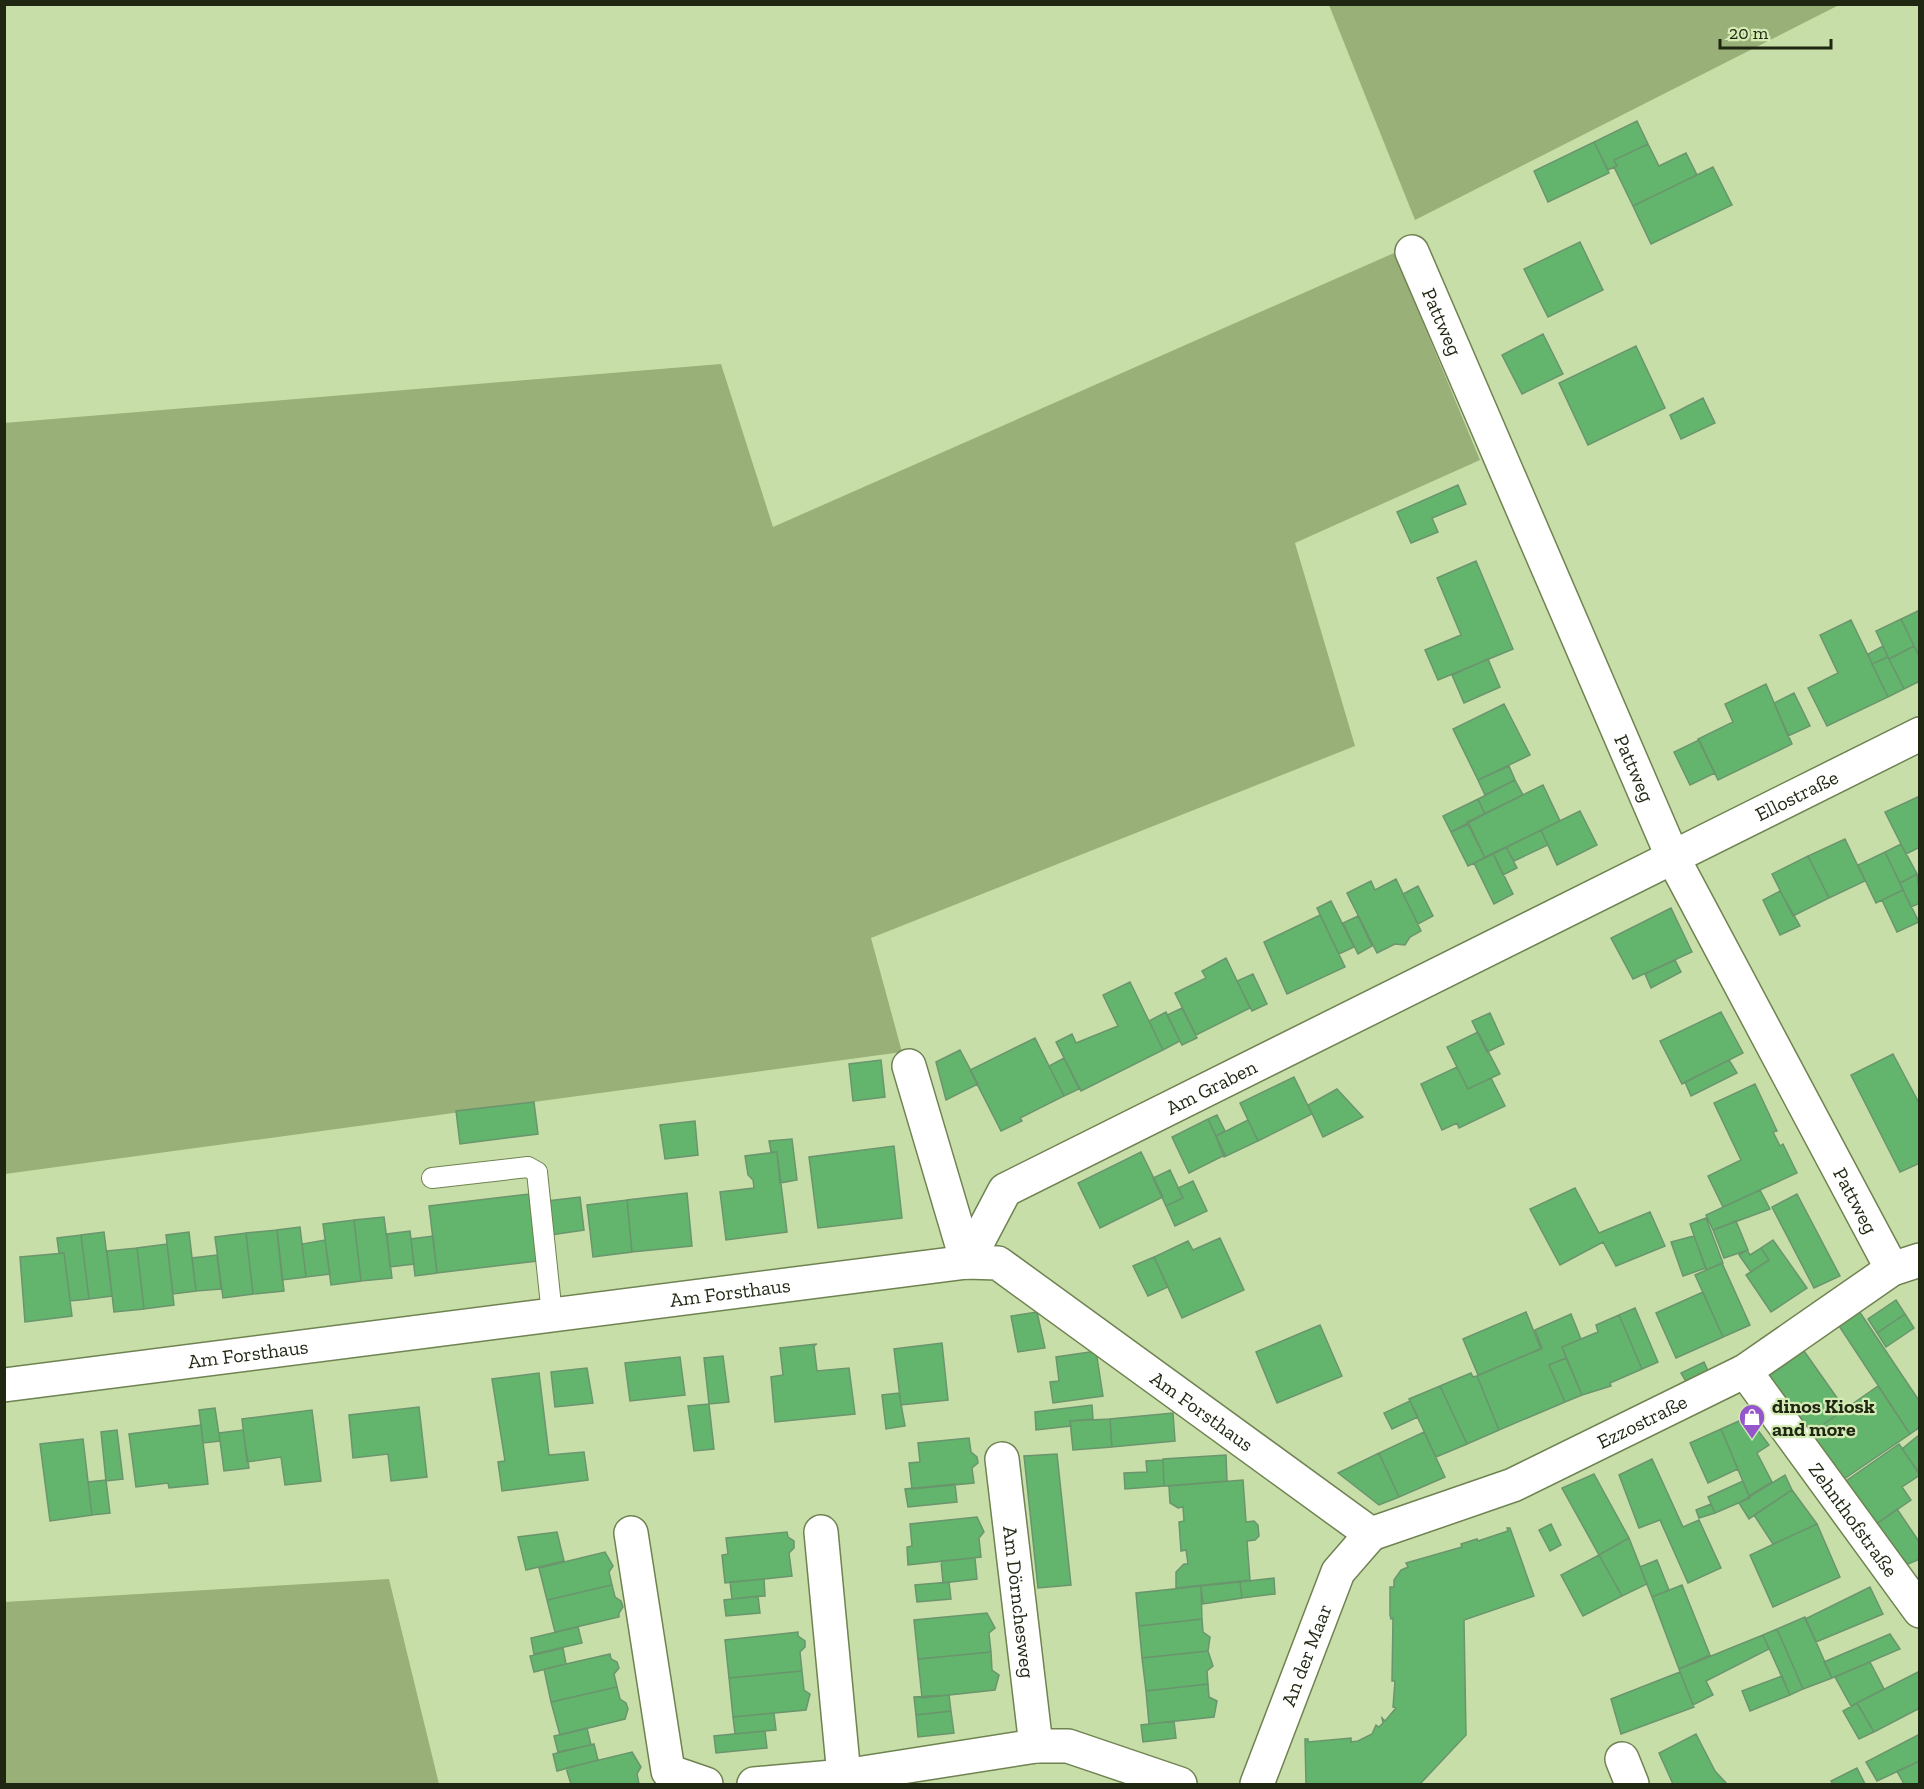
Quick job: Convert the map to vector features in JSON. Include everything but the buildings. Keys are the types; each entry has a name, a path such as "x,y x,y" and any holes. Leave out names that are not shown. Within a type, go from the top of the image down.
{"street":[{"name":"Pattweg","path":"1412,252 1673,858 1906,1264"},
{"name":"Ellostraße","path":"1673,858 1920,734"},
{"name":"Am Graben","path":"967,1262 1005,1190 1673,858"},
{"path":"909,1066 967,1262"},
{"name":"Am Forsthaus","path":"4,1385 967,1262 998,1263 1371,1534"},
{"name":"Ezzostraße","path":"1371,1534 1513,1485 1745,1371 1906,1264"},
{"name":"Zehnthofstraße","path":"1745,1371 1920,1611"},
{"name":"Am Dörnchesweg","path":"1002,1459 1036,1746"},
{"path":"821,1532 844,1776"},
{"path":"631,1533 668,1771 706,1785"},
{"name":"An der Maar","path":"1257,1785 1338,1572 1371,1534"},
{"path":"754,1785 844,1776 1036,1746 1068,1746 1180,1785"}],"lane":[{"path":"432,1178 528,1167 537,1172 552,1315"}],"green space":[{"path":"1329,5 1839,5 1415,220"},
{"path":"1394,253 1480,460 1295,543 1355,746 871,938 902,1052 5,1174 4,423 721,364 773,527"},
{"path":"389,1579 439,1784 5,1784 5,1602"}],"place":[{"name":"dinos Kiosk and more","path":"1752,1440"}]}
